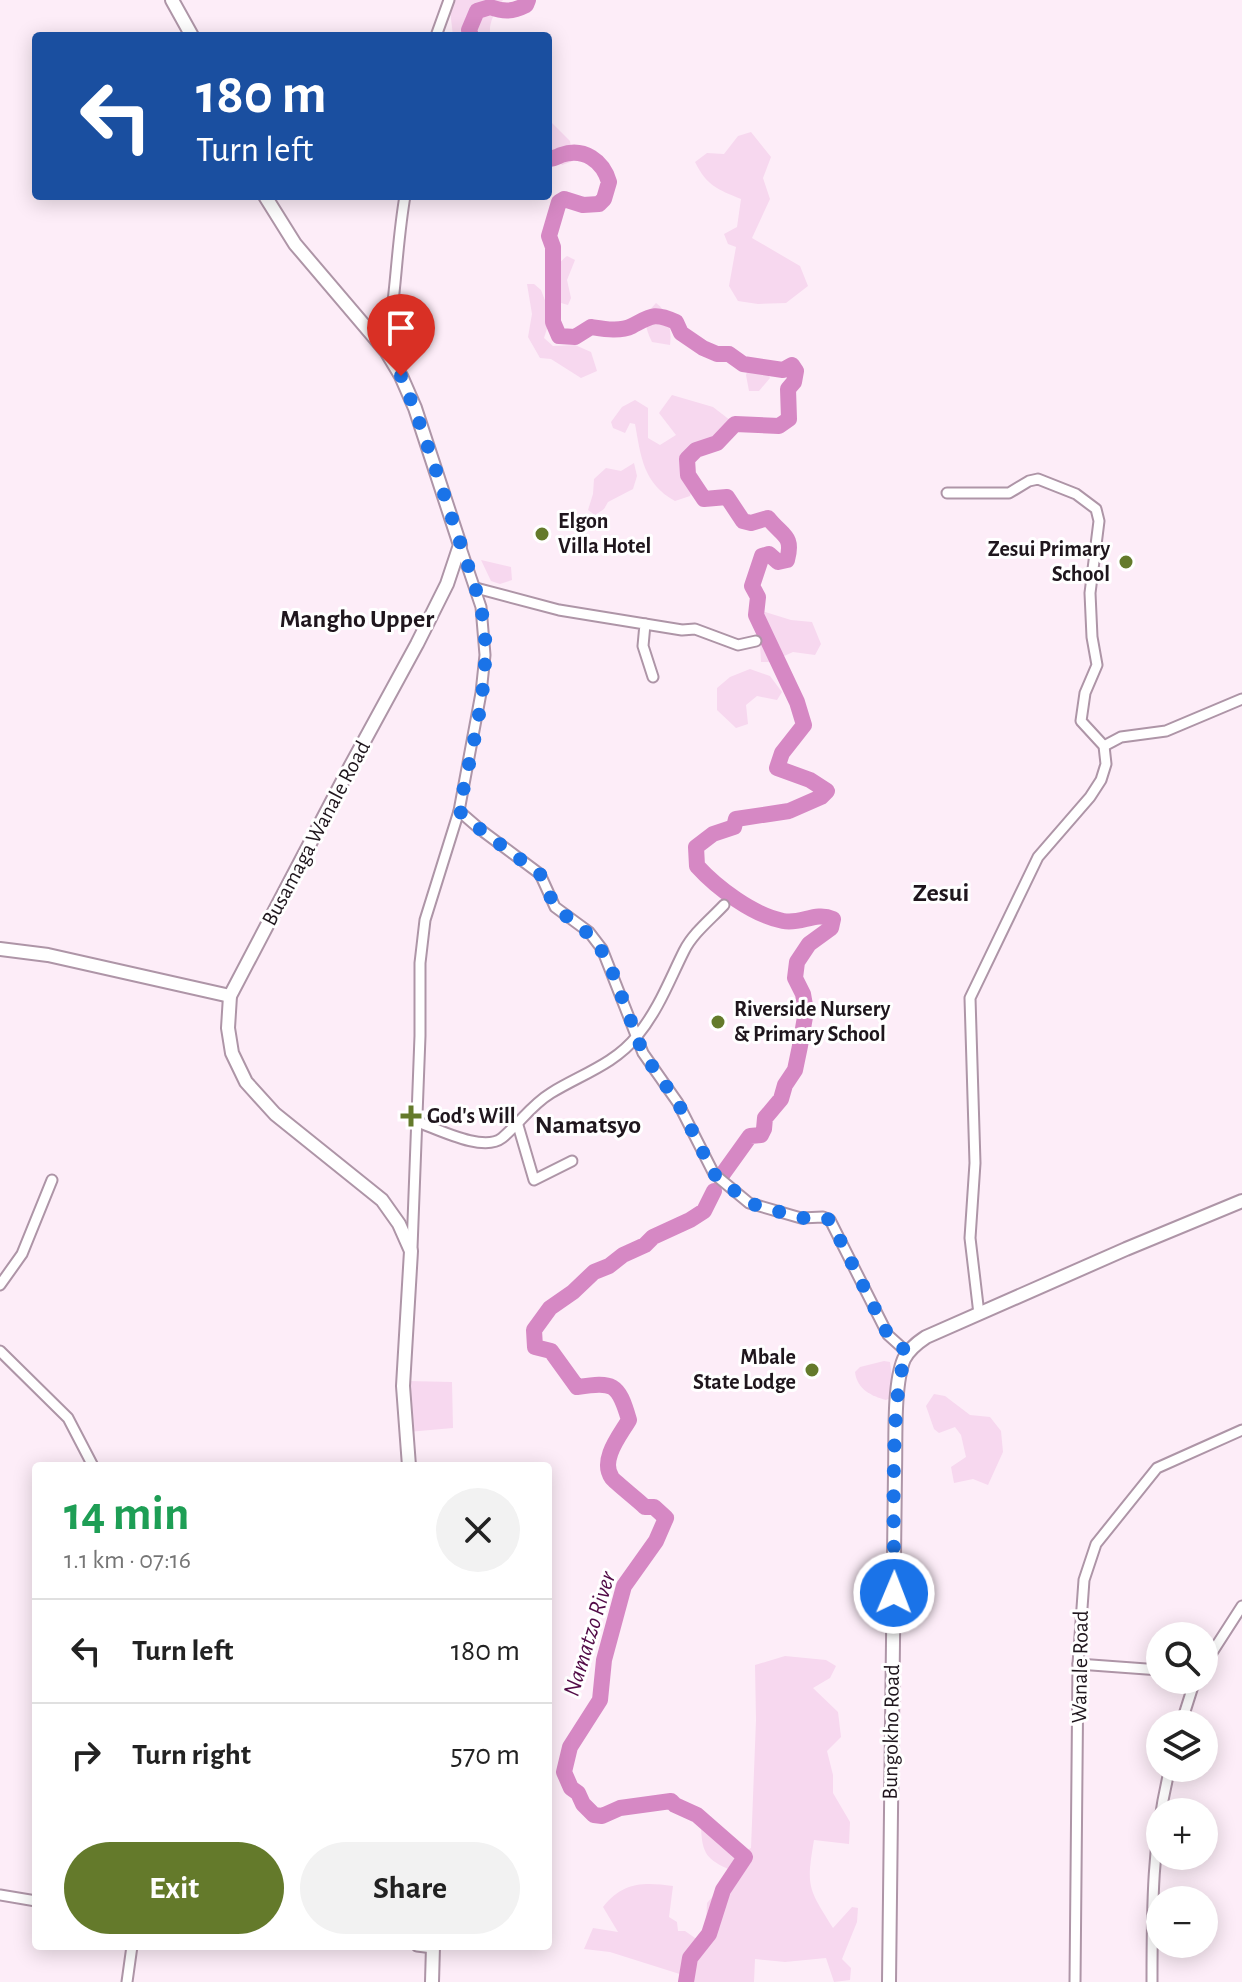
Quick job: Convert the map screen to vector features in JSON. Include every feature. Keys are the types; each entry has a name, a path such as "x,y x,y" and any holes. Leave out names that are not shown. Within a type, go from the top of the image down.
{"street":[{"path":"172,0 190,32"},
{"path":"437,32 449,0"},
{"path":"268,200 295,244 386,351 415,408 476,588 483,621 485,655 481,693 459,811 425,920 420,963 420,1036 403,1386 409,1462"},
{"path":"386,351 394,313 397,243 404,200"},
{"path":"947,493 1009,493 1038,479 1076,494 1096,509 1099,521 1090,593 1097,665 1085,693 1081,721 1104,746 1106,764 1101,780 1090,797 1038,857 970,998 975,1127 970,1238 979,1314"},
{"name":"Busamaga Wanale Road","path":"411,1251 399,1224 382,1200 275,1114 246,1082 232,1053 228,1028 230,996 417,644 447,584 460,545"},
{"path":"476,588 574,613 682,630 695,629 738,645 756,641"},
{"path":"645,624 643,646 653,677"},
{"path":"1104,746 1121,737 1166,731 1242,699"},
{"path":"459,811 540,874 555,907 596,940 651,1066 684,1113 714,1174 743,1200 756,1206 801,1218 823,1217 830,1220 888,1335 912,1348 979,1314 1242,1201"},
{"path":"415,1121 484,1144 500,1139 542,1099 598,1069 637,1037 663,997 689,943 724,905"},
{"path":"0,949 48,955 230,996"},
{"path":"517,1122 534,1180 572,1161"},
{"path":"0,1285 22,1254 52,1180"},
{"name":"Bungokho Road","path":"889,1982 895,1472 900,1384 904,1359 912,1348"},
{"path":"0,1351 68,1418 91,1462"},
{"name":"Wanale Road","path":"1075,1982 1078,1664 1084,1580 1096,1544 1157,1468 1242,1430"},
{"path":"1218,1643 1242,1606"},
{"path":"1078,1664 1146,1669"},
{"path":"1152,1982 1154,1854 1166,1782"},
{"path":"0,1895 32,1900"},
{"path":"127,1982 131,1950"},
{"path":"432,1982 433,1950"}],"shaded area":[{"path":"453,0 503,0 491,22 490,32 453,32 450,10"},
{"path":"552,123 570,141 573,161 562,165 552,151"},
{"path":"751,132 771,157 763,178 770,199 752,238 800,266 808,286 786,303 738,301 729,286 736,247 728,244 724,234 737,227 741,199 714,186 695,162 707,153 724,154 738,136"},
{"path":"567,256 575,260 567,280 571,298 568,305 554,301 553,288 555,271"},
{"path":"527,284 534,284 541,290 551,316 544,338 553,346 575,345 591,352 597,371 581,378 551,359 540,358 528,337 532,314"},
{"path":"656,303 664,311 668,322 670,345 652,342 647,331 647,317"},
{"path":"765,368 770,378 759,391 749,391 748,369"},
{"path":"672,395 713,407 735,424 717,443 696,450 687,459 693,487 690,496 675,501 656,486 645,468 635,424 630,423 625,433 613,428 611,422 622,407 635,400 648,408 648,438 660,445 676,435 659,413"},
{"path":"634,463 637,476 633,489 608,502 595,515 588,510 594,479 606,468 621,471"},
{"path":"481,560 511,567 512,580 500,584 491,581"},
{"path":"762,611 791,620 812,622 821,644 815,655 793,652 771,662 761,662 755,623"},
{"path":"750,669 770,676 782,692 777,700 757,696 746,705 748,724 736,728 717,710 717,688 730,677"},
{"path":"890,1362 892,1377 890,1398 886,1400 866,1391 855,1372 860,1367"},
{"path":"408,1381 452,1382 453,1428 408,1432"},
{"path":"934,1394 945,1396 970,1415 990,1417 1001,1431 1003,1452 988,1485 973,1479 954,1483 951,1467 966,1457 961,1435 955,1427 939,1433 934,1429 926,1406"},
{"path":"785,1656 826,1660 836,1666 830,1678 813,1688 838,1712 841,1737 827,1751 833,1775 833,1793 850,1822 849,1844 814,1840 810,1878 818,1904 833,1928 852,1907 858,1908 857,1922 842,1959 851,1968 850,1980 834,1982 826,1958 785,1962 755,1959 754,1982 686,1982 686,1976 610,1952 584,1949 593,1928 618,1932 603,1907 626,1888 643,1884 673,1886 669,1917 677,1922 678,1931 685,1931 698,1940 706,1925 707,1903 731,1870 707,1855 701,1827 724,1830 745,1851 751,1848 755,1665"}],"waterway":[{"path":"470,32 477,11 490,7 512,10 526,5 528,0"},
{"path":"552,158 569,153 585,154 597,162 609,182 604,199 599,204 583,205 564,199 559,202 549,236 553,247 553,322 559,336 575,337 591,327 622,329 657,316 676,322 681,333 717,354 729,354 743,364 783,370 792,365 796,371 794,382 788,389 789,419 779,426 735,424 717,443 696,450 687,459 688,475 704,499 727,497 743,521 751,523 768,518 788,540 787,560 778,562 769,554 762,556 752,586 758,597 756,615 797,702 804,725 782,753 777,768 810,780 827,791 821,797 789,811 736,819 734,827 713,834 696,847 697,866 748,907 790,922 820,916 833,919 831,928 809,944 797,962 795,978 803,994 806,1011 795,1070 785,1085 781,1099 765,1118 761,1135 750,1136 722,1175"},
{"name":"Namatzo River","path":"686,1982 690,1958 709,1934 723,1890 745,1857 697,1815 671,1801 620,1808 602,1816 594,1815 571,1788 564,1772 570,1747 600,1700 604,1660 624,1586 656,1541 666,1518 654,1507 645,1507 614,1480 609,1471 610,1455 629,1420 617,1392 606,1385 577,1387 551,1351 535,1347 534,1330 550,1308 594,1272 704,1211 714,1191"}],"place":[{"name":"Elgon Villa Hotel","path":"542,534"},
{"name":"Zesui Primary School","path":"1126,562"},
{"name":"Riverside Nursery & Primary School","path":"718,1022"},
{"name":"God's Will","path":"411,1116"},
{"name":"Mbale State Lodge","path":"812,1370"}],"district":[{"name":"Mangho Upper","path":"357,619"},
{"name":"Zesui","path":"941,893"},
{"name":"Namatsyo","path":"588,1125"}],"route":[{"path":"401,376 415,408 472,575 483,621 485,655 481,693 459,811 540,874 560,913 596,940 612,971 643,1053 690,1123 714,1174 749,1203 805,1219 823,1217 830,1220 888,1335 908,1353 901,1372 897,1409 894,1593"}]}
